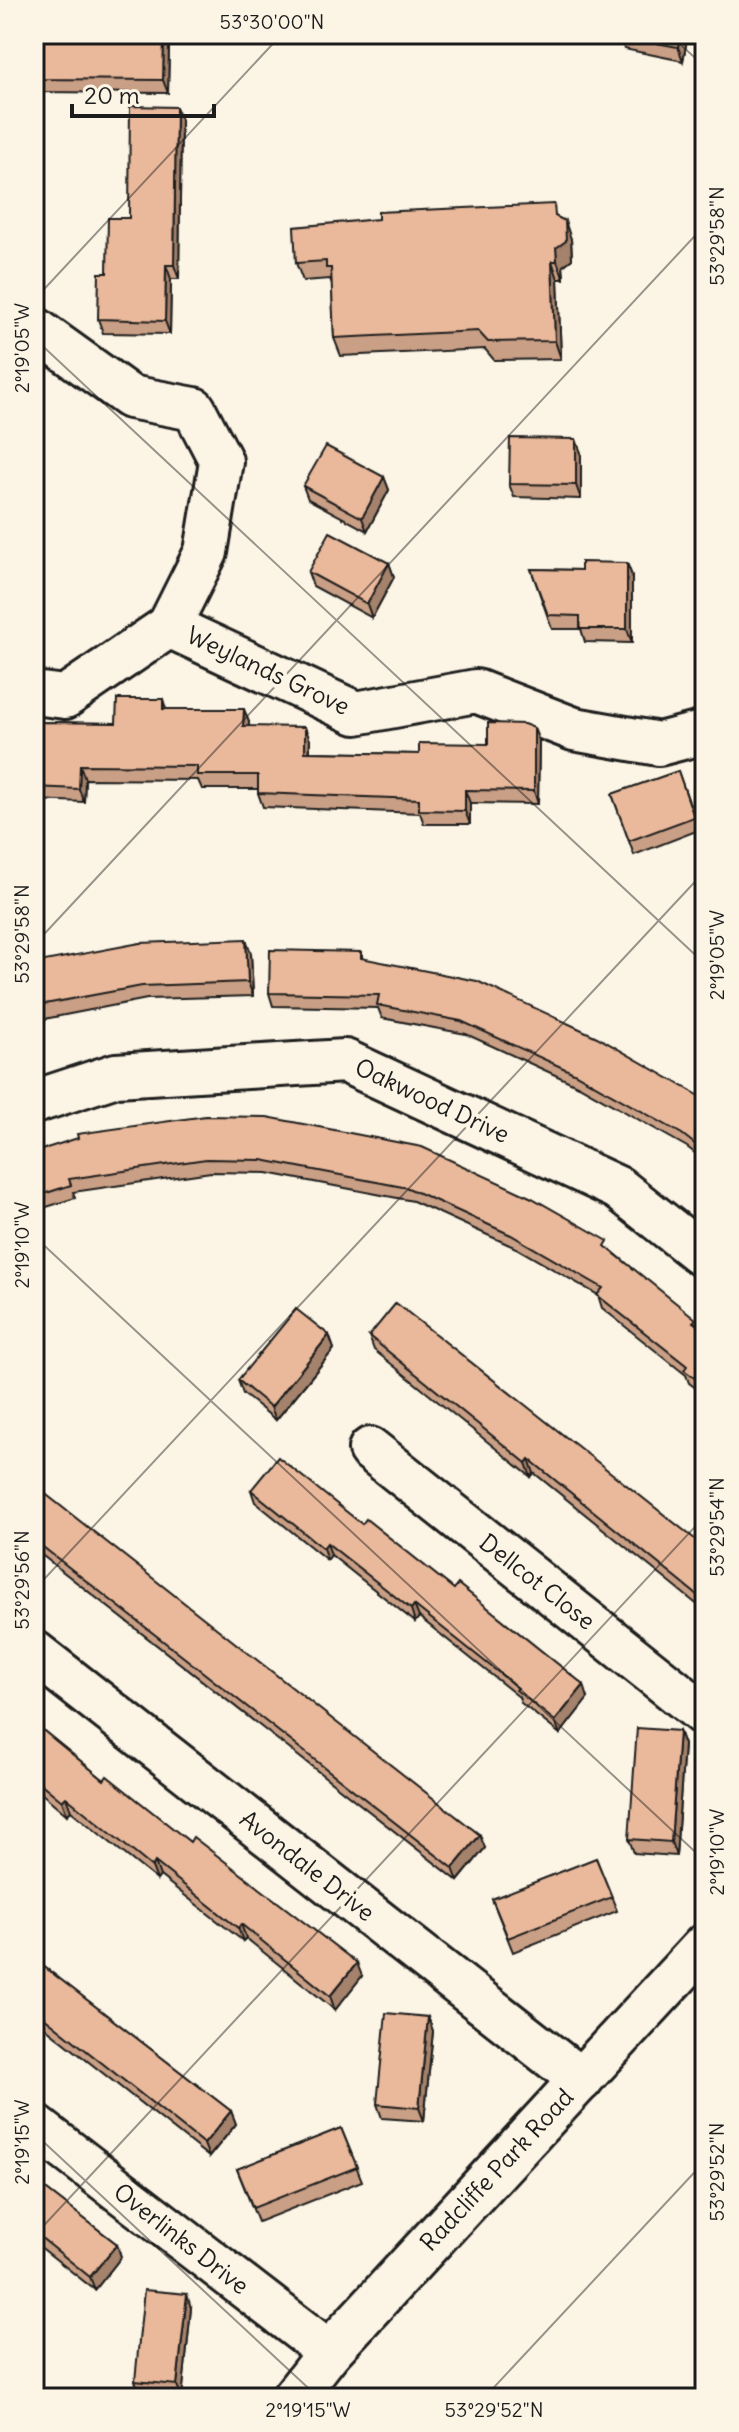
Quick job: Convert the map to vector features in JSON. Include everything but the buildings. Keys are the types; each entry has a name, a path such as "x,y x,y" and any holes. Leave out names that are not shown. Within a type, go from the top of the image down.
{"street":[{"path":"34,328 130,397 194,409 221,461 206,552 169,626"},
{"name":"Weylands Grove","path":"34,693 65,697 169,626 356,713 476,691 574,729 659,744 705,732"},
{"name":"Oakwood Drive","path":"34,1102 116,1075 345,1061 618,1188 705,1257"},
{"name":"Dellcot Close","path":"370,1449 705,1715"},
{"name":"Avondale Drive","path":"34,1652 581,2080"},
{"name":"Radcliffe Park Road","path":"293,2398 329,2352 705,1945"},
{"name":"Overlinks Drive","path":"34,2125 329,2352"}]}
